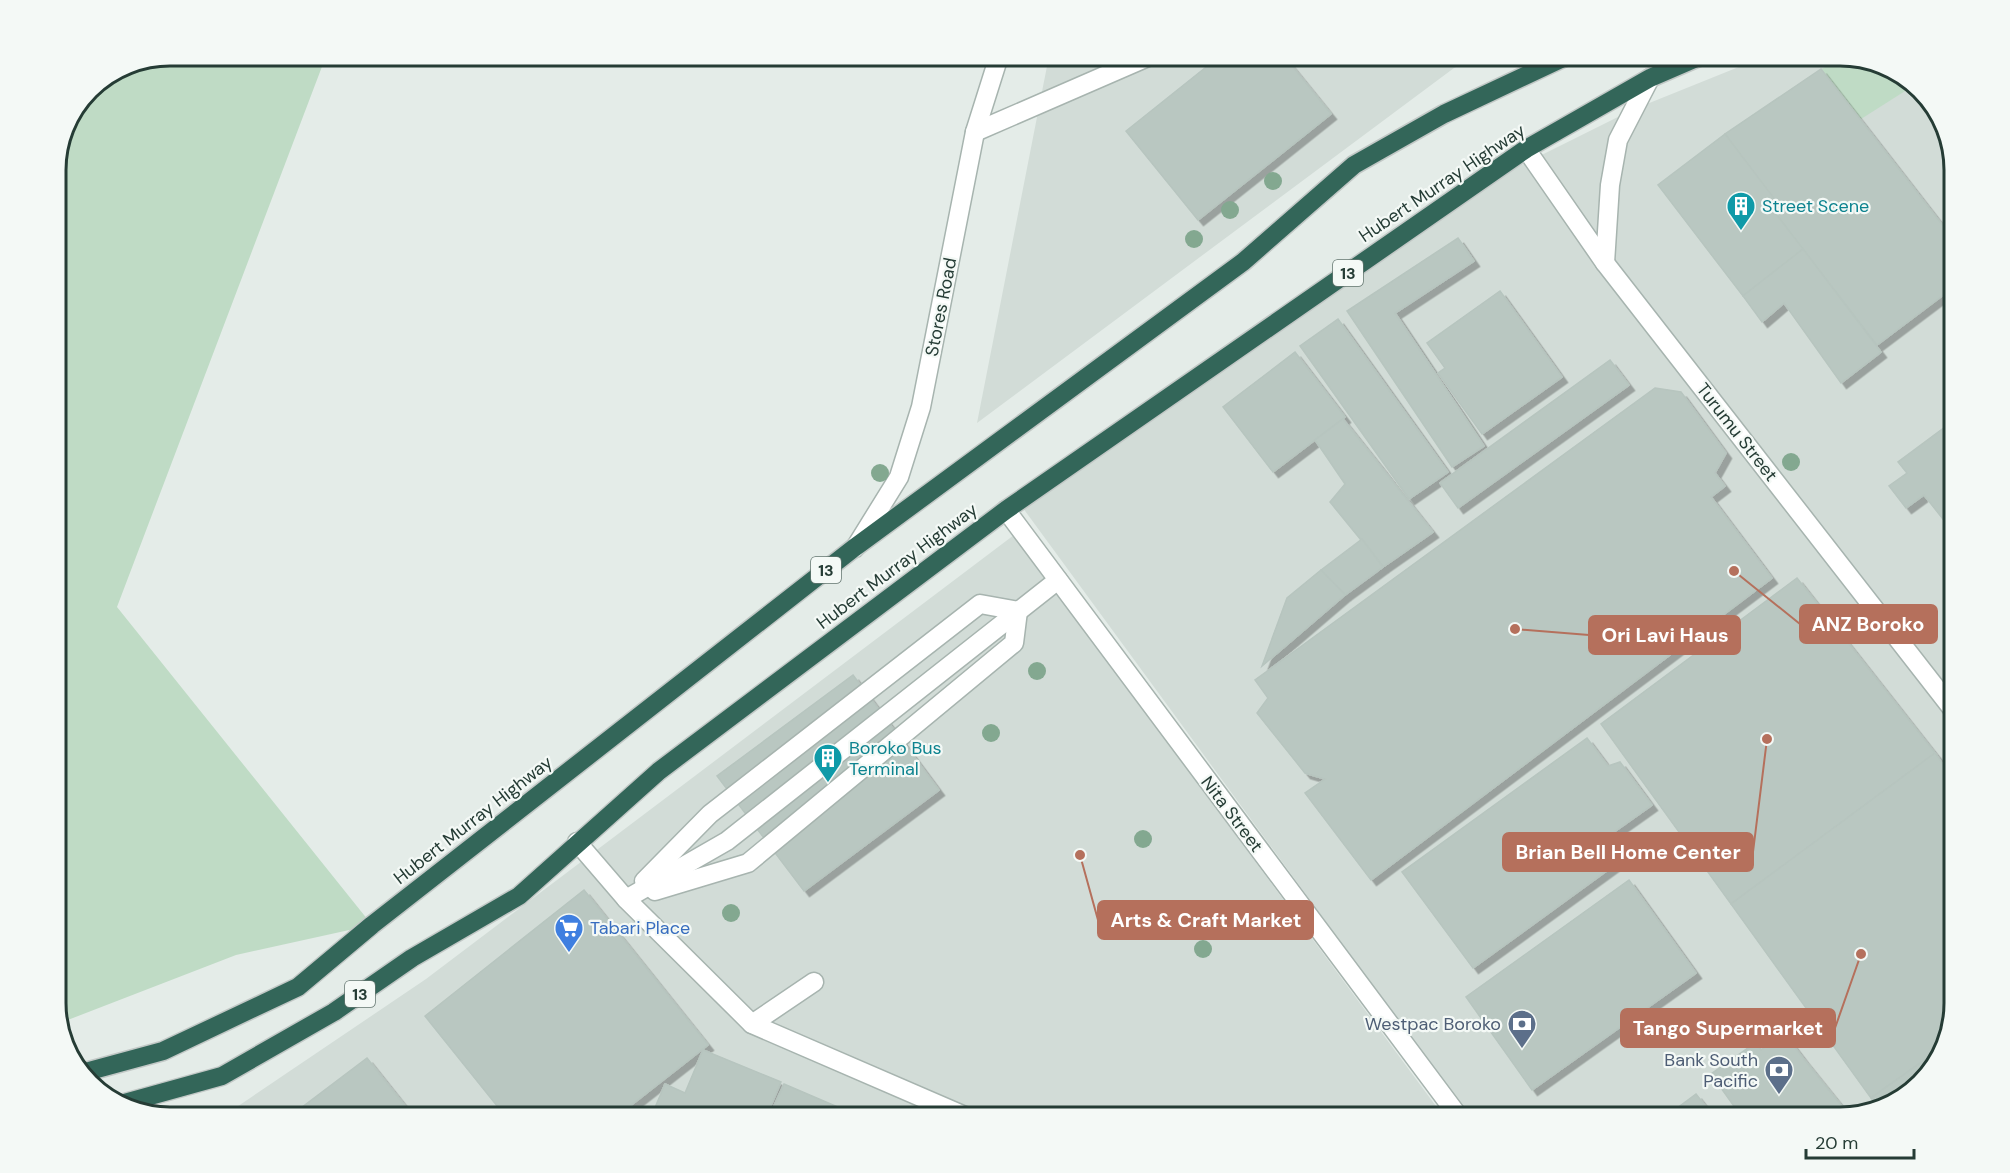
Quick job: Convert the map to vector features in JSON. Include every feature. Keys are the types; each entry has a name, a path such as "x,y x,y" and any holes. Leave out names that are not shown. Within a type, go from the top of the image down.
{"highway":[{"name":"Hubert Murray Highway","path":"91,1071 163,1051 298,987 372,926 854,548 1243,262 1354,165 1444,114 1546,66"},
{"name":"Hubert Murray Highway","path":"134,1100 222,1076 334,1012 412,958 519,896 659,771 1006,510 1526,149 1650,78 1678,66"}],"street":[{"name":"Stores Road","path":"854,548 899,477 921,406 975,132 996,66"},
{"path":"975,132 1127,66"},
{"path":"1605,263 1610,184 1618,140 1650,78"},
{"name":"Turumu Street","path":"1526,149 1605,263 1944,698"},
{"name":"Nita Street","path":"1006,510 1451,1107"},
{"path":"626,899 727,841 1058,580"},
{"path":"626,899 710,814 980,604 1018,611"},
{"path":"626,899 748,863 1014,643 1018,611"},
{"path":"577,842 626,899 752,1024 941,1107"},
{"path":"752,1024 814,982"}],"shaded area":[{"path":"1047,66 1458,66 1454,68 977,423"},
{"path":"1741,66 1853,67 1880,74 1909,92 1933,124 1942,150 1944,163 1943,1016 1936,1043 1914,1077 1892,1093 1867,1103 1840,1107 1462,1107 1020,504 1409,221 1632,110"},
{"path":"1014,535 1437,1107 237,1107 426,979"}],"green space":[{"path":"170,66 322,66 117,607 372,925 236,955 68,1020 66,163 74,130 84,112 96,96 130,74 150,68"},
{"path":"1828,66 1840,66 1867,70 1892,80 1906,90 1861,119 1821,69"}],"building":[{"path":"1207,66 1292,66 1331,114 1198,220 1126,131"},
{"path":"1821,69 1944,227 1944,295 1877,345 1776,214 1782,209 1725,134"},
{"name":"Street Scene","path":"1725,134 1782,209 1776,214 1803,249 1743,296 1658,185"},
{"path":"1458,238 1474,261 1395,313 1484,446 1452,467 1347,311"},
{"path":"1803,249 1881,352 1841,383 1784,303 1762,322 1743,296"},
{"path":"1500,291 1562,377 1482,434 1438,373 1445,368 1427,343"},
{"path":"1338,319 1448,472 1409,499 1300,346"},
{"path":"1295,352 1345,417 1273,472 1223,407"},
{"path":"1610,360 1629,385 1458,508 1440,483"},
{"path":"1655,388 1681,392 1726,453 1715,473 1725,486 1711,497 1772,578 1371,880 1305,793 1325,779 1305,773 1257,713 1268,698 1255,680"},
{"path":"1343,419 1433,532 1383,567 1330,502 1345,484 1315,440"},
{"path":"1944,428 1944,520 1924,495 1906,508 1889,486 1907,473 1898,462"},
{"path":"1362,539 1383,567 1345,595 1321,570"},
{"path":"1321,570 1345,595 1262,666 1287,598"},
{"path":"1797,578 1935,753 1731,904 1601,724"},
{"name":"Boroko Bus Terminal","path":"853,675 939,790 804,891 717,776"},
{"path":"1587,738 1608,766 1620,762 1652,805 1600,842 1616,864 1473,968 1402,872"},
{"path":"1935,753 1944,766 1944,1003 1940,1030 1928,1057 1871,1098 1731,904"},
{"path":"1629,880 1696,973 1532,1090 1466,997"},
{"name":"Tabari Place","path":"584,890 708,1045 629,1107 498,1107 425,1016"},
{"name":"Bank South Pacific","path":"1784,1033 1842,1107 1735,1107 1711,1074 1755,1043 1761,1050"},
{"path":"703,1050 781,1082 770,1107 655,1107 665,1084 685,1093"},
{"path":"1928,1057 1914,1077 1892,1093 1873,1101 1871,1098"},
{"path":"367,1058 406,1107 302,1107"},
{"path":"784,1084 838,1107 774,1107"},
{"path":"1696,1094 1706,1107 1678,1107"}],"place":[{"name":"Street Scene","path":"1741,232"},
{"name":"ANZ Boroko","path":"1734,571"},
{"name":"Ori Lavi Haus","path":"1515,629"},
{"name":"Brian Bell Home Center","path":"1767,739"},
{"name":"Boroko Bus Terminal","path":"828,784"},
{"name":"Arts & Craft Market","path":"1080,855"},
{"name":"Tabari Place","path":"569,954"},
{"name":"Tango Supermarket","path":"1861,954"},
{"name":"Westpac Boroko","path":"1522,1050"},
{"name":"Bank South Pacific","path":"1779,1096"}]}
